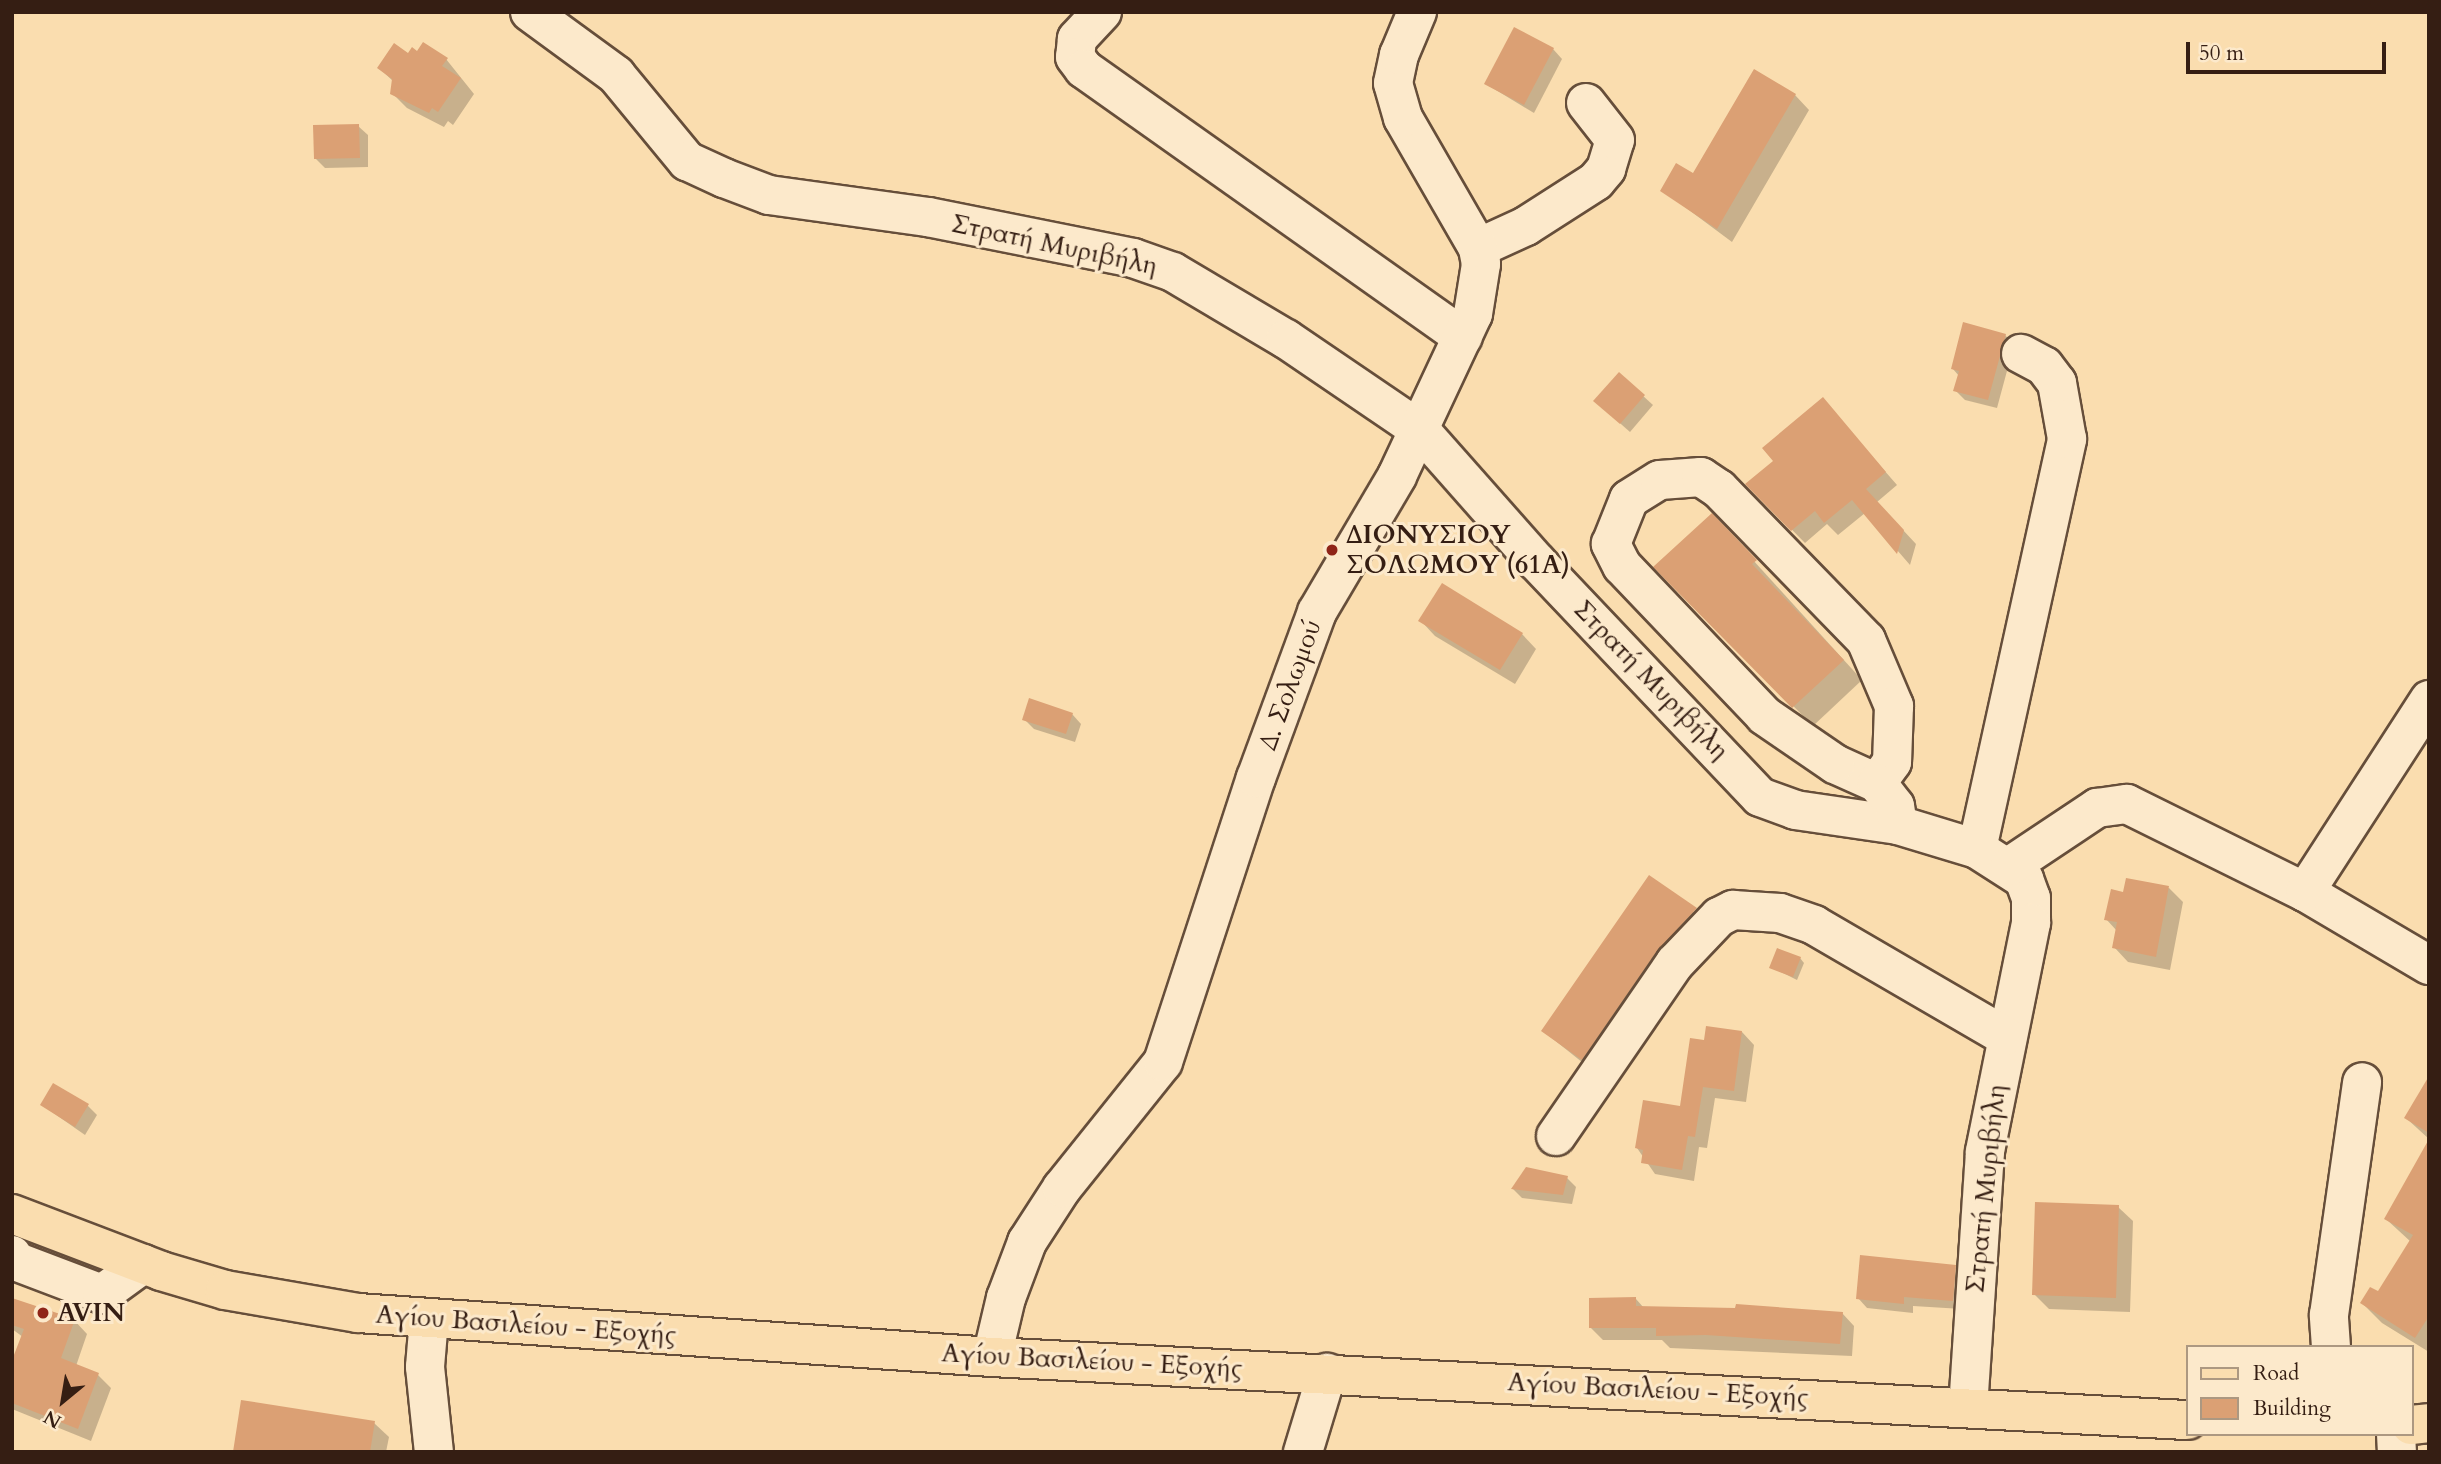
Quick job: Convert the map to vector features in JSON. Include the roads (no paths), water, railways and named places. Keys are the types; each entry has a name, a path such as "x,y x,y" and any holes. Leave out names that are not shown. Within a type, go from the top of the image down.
{"main road":[{"name":"Αγίου Βασιλείου - Εξοχής","path":"12,1214 143,1264 225,1290 299,1305 429,1319 992,1357 2186,1420"}],"street":[{"name":"Στρατή Μυριβήλη","path":"530,12 616,75 687,161 724,178 769,195 928,218 1133,258 1173,272 1286,339 1420,430 1536,561 1760,797 1795,810 1898,825 1994,857 2024,879 2031,898 2031,923 2020,989 2005,1036 1985,1152 1968,1407"},
{"path":"1102,12 1077,39 1075,57 1084,69 1464,337"},
{"name":"Δ. Σολωμού","path":"992,1357 1006,1298 1027,1241 1062,1188 1163,1062 1260,767 1317,612 1375,517 1464,337 1479,283 1478,248 1403,118 1393,83 1399,55 1417,12"},
{"path":"1478,248 1526,226 1596,181 1606,169 1615,140 1586,103"},
{"path":"1994,857 2067,439 2057,383 2044,366 2021,354"},
{"path":"1877,783 1892,762 1894,706 1866,640 1719,489 1701,477 1660,480 1629,499 1612,534 1611,544 1622,566 1765,716 1835,764 1877,783 1895,806 1898,825"},
{"path":"2305,892 2429,700"},
{"path":"1994,857 2097,808 2127,804 2305,892 2429,965"},
{"path":"1556,1136 1675,962 1719,917 1733,910 1780,913 1814,925 2005,1036"},
{"path":"2331,1345 2329,1315 2362,1082"},
{"path":"12,1255 15,1261 102,1294 143,1264"},
{"path":"429,1319 425,1367 434,1452"},
{"path":"1303,1452 1328,1373"}],"place":[{"name":"ΔΙΟΝΥΣΙΟΥ ΣΟΛΩΜΟΥ (61Α)","path":"1332,550"},
{"name":"AVIN","path":"43,1313"}]}
